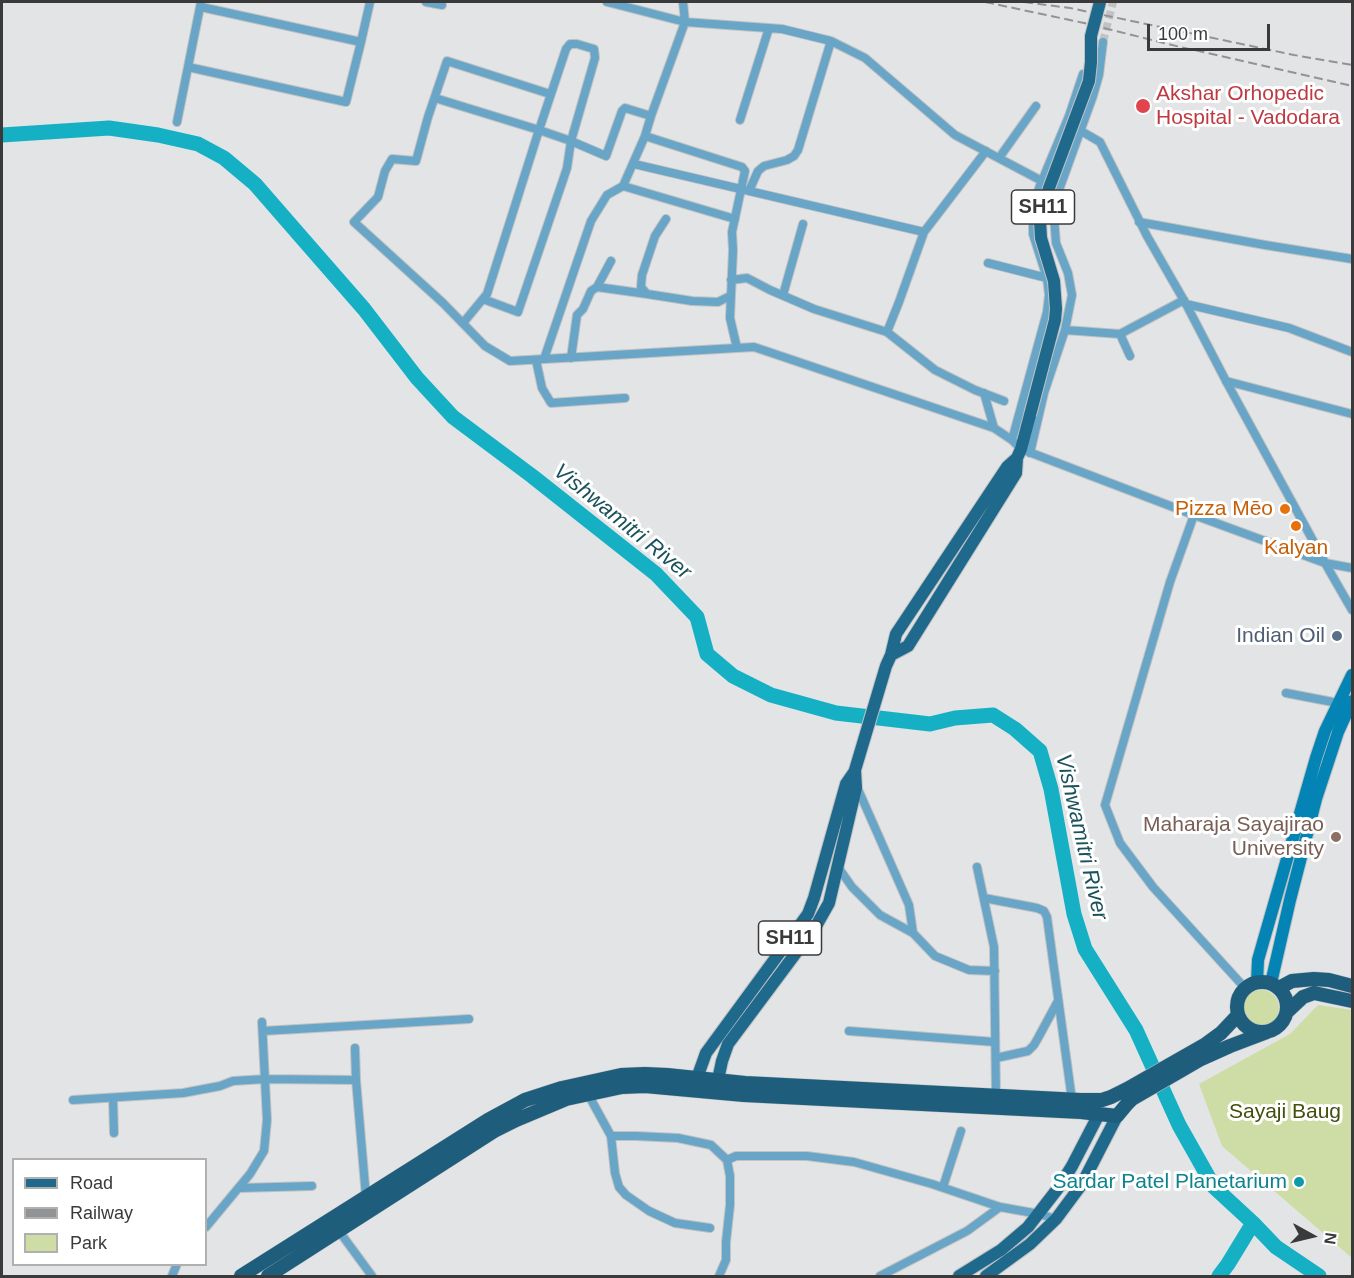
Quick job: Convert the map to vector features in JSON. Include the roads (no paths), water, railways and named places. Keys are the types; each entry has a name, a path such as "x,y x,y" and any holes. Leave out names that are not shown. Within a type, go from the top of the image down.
{"highway":[{"path":"1267,1032 1246,1027 1238,1015 1237,1000 1263,985 1292,981 1329,980 1353,986"},
{"path":"1198,1055 1230,1046 1279,1025 1287,1012 1284,995 1263,985"},
{"path":"1287,1012 1309,994 1353,1001"},
{"path":"716,1086 745,1083 1072,1100 1129,1097 1198,1055 1238,1015"},
{"path":"241,1276 488,1120 525,1100 562,1088 621,1076 645,1074 716,1086 744,1095 1117,1116 1129,1097"},
{"path":"268,1276 494,1131 516,1120 566,1099 622,1087 697,1084"},
{"path":"1099,1114 1106,1099"}],"main road":[{"name":"SH11","path":"697,1084 706,1053 808,914 846,784 856,765 889,661 908,646 1016,473 1020,450 1056,320 1054,281 1041,238 1040,221 1049,188 1089,81 1091,36 1100,2"},
{"path":"1263,985 1258,960 1283,866 1325,731 1353,675"},
{"path":"1263,985 1290,900 1316,799 1338,732 1353,701"},
{"path":"716,1086 728,1044 822,917 829,903 856,786 856,765"},
{"path":"959,1276 1001,1250 1028,1227 1068,1173 1099,1114"},
{"path":"986,1276 1030,1244 1056,1220 1082,1184 1117,1116"}],"street":[{"path":"188,67 345,102 370,2"},
{"path":"426,2 442,5"},
{"path":"607,2 685,22 769,27 831,41 865,58 955,135 1059,190"},
{"path":"625,398 551,403 542,388 540,359 591,220 607,195 623,186 634,164 685,22 683,2"},
{"path":"177,123 201,4 361,42"},
{"path":"740,120 769,27"},
{"path":"736,348 730,318 732,232 735,219 745,190 758,171 764,166 787,160 798,150 831,41"},
{"path":"1020,450 1044,393 1065,330 1072,295 1068,273 1056,243 1054,217 1059,190 1099,75 1103,42"},
{"path":"463,323 487,294 566,49 570,44 594,49 595,58 571,141 565,174 518,312 483,299"},
{"path":"550,94 447,61 416,161 392,159 384,171 378,197 354,222 485,346 510,361 754,347 994,428 1020,450 1325,563 1353,568"},
{"path":"1020,450 1049,295 1047,278 1033,234 1035,208 1042,181 1069,116 1083,74"},
{"path":"435,98 539,130 606,156 625,108 651,116"},
{"path":"999,158 1036,106"},
{"path":"1081,130 1100,142 1139,222 1185,302 1325,563 1353,610"},
{"path":"645,136 742,167 745,171 745,190"},
{"path":"887,332 924,231 987,151"},
{"path":"634,164 924,231"},
{"path":"623,186 735,219"},
{"path":"647,294 641,287 642,275 655,236 666,219"},
{"path":"1139,222 1353,259"},
{"path":"783,295 802,224"},
{"path":"571,358 577,315 583,309 591,291 597,287 611,261"},
{"path":"987,263 1047,278"},
{"path":"731,280 747,278 814,309 887,332 935,370 1004,401"},
{"path":"597,287 692,301 718,302 730,296"},
{"path":"1065,330 1120,334 1185,302 1289,328 1353,352"},
{"path":"1120,334 1130,356"},
{"path":"1226,381 1353,414"},
{"path":"984,393 994,428"},
{"path":"1194,515 1170,582 1105,805 1120,843 1153,887 1263,985"},
{"path":"1286,693 1338,703"},
{"path":"856,786 909,905 913,933"},
{"path":"838,867 852,887 880,915 913,933 935,956 969,970 995,971"},
{"path":"978,867 994,947 996,1096"},
{"path":"984,898 1044,911 1049,926 1072,1100"},
{"path":"996,1058 1028,1051 1034,1045 1059,1001"},
{"path":"207,1226 250,1174 264,1151 267,1120 263,1027 469,1018"},
{"path":"849,1031 995,1042"},
{"path":"355,1048 366,1197"},
{"path":"73,1100 183,1094 233,1081 356,1080"},
{"path":"588,1094 611,1137 615,1173 619,1187 626,1196 649,1211 675,1223 710,1228"},
{"path":"113,1098 114,1132"},
{"path":"943,1187 961,1131"},
{"path":"611,1137 678,1138 711,1145 727,1160 730,1176 730,1205 726,1260 719,1276"},
{"path":"727,1160 736,1156 807,1156 854,1162 943,1187 1000,1207 1039,1214 1056,1220"},
{"path":"239,1188 312,1186"},
{"path":"880,1276 967,1231 1000,1207"},
{"path":"339,1231 372,1276"}],"waterway":[{"name":"Vishwamitri River","path":"2,135 109,128 198,144 224,158 255,184 364,309 417,378 453,417 656,574 697,617 707,654 733,676 771,695 836,713 930,724 955,718 993,715 1015,729 1040,751 1051,789 1074,914 1085,949 1136,1030 1179,1125 1214,1187 1276,1247 1319,1276"},
{"path":"1219,1276 1253,1223"}],"tunnel":[{"path":"1103,42 1113,2"}],"railway":[{"path":"985,2 1352,86"},
{"path":"1024,2 1070,8 1352,65"}],"place":[{"name":"Akshar Orhopedic Hospital - Vadodara","path":"1143,106"},
{"name":"Pizza Mēo","path":"1285,509"},
{"name":"Kalyan","path":"1296,526"},
{"name":"Indian Oil","path":"1337,636"},
{"name":"Maharaja Sayajirao University","path":"1336,837"},
{"name":"Sardar Patel Planetarium","path":"1299,1182"}],"park label":[{"name":"Sayaji Baug","path":"1285,1112"}]}
